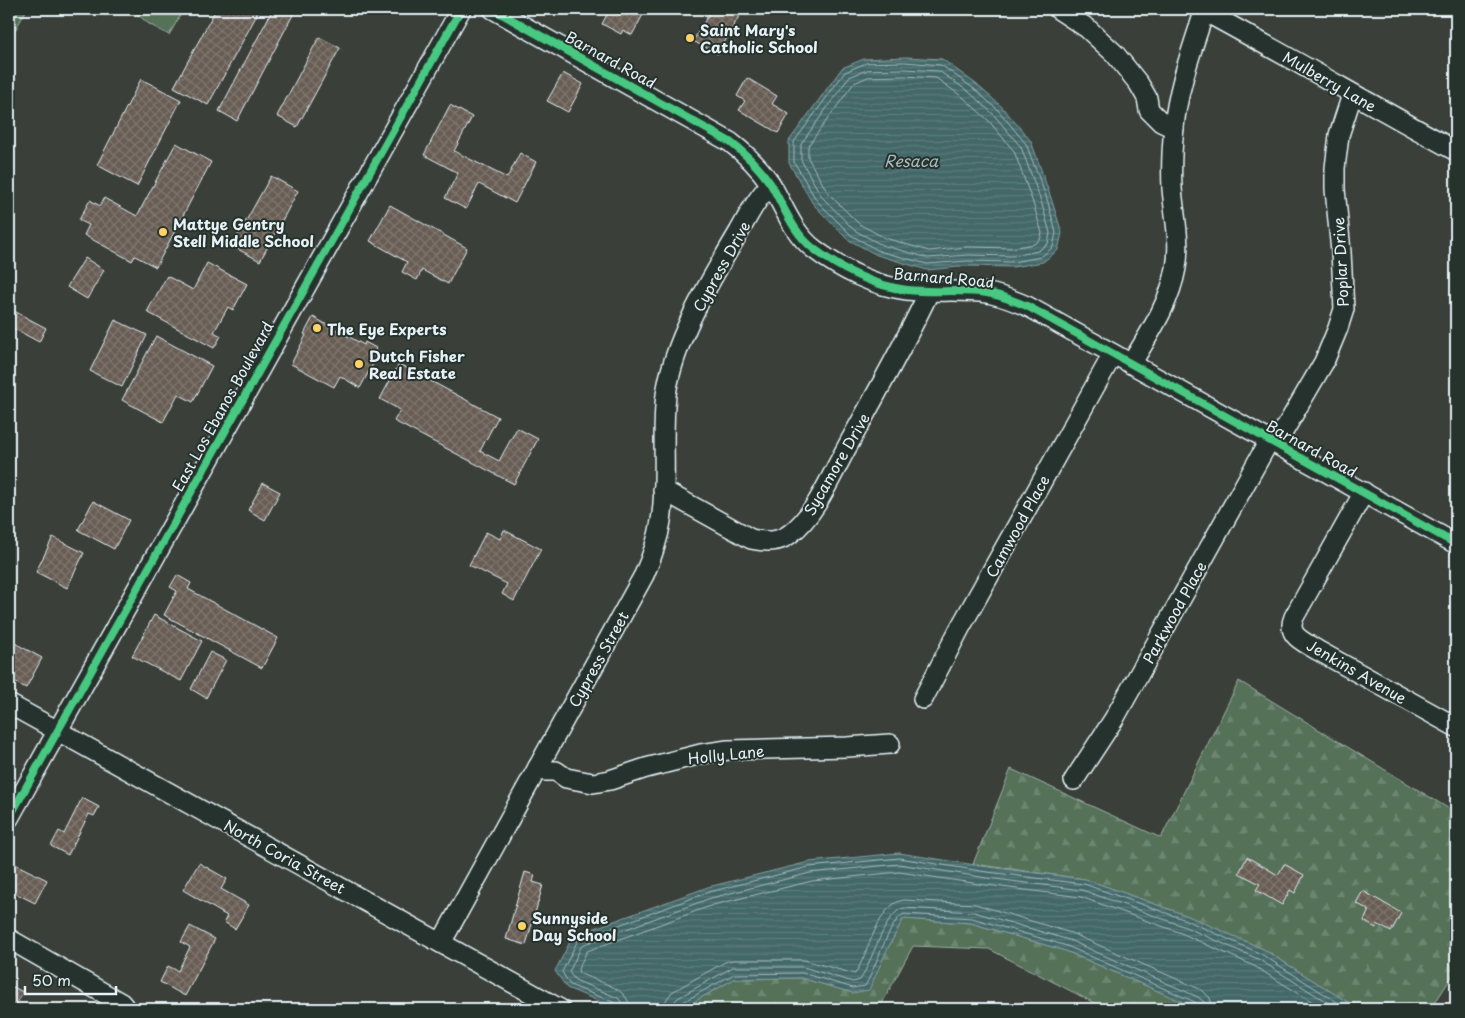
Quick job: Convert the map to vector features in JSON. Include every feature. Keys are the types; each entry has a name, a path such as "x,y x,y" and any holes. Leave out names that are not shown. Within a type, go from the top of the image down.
{"street":[{"name":"East Los Ebanos Boulevard","path":"9,818 56,730 461,9"},
{"name":"Barnard Road","path":"493,9 730,142 746,154 759,168 799,234 812,248 828,259 864,278 905,290 987,293 1005,297 1027,306 1456,544"},
{"path":"1058,9 1087,28 1115,54 1147,98 1150,110 1161,122 1174,128"},
{"path":"1131,364 1153,328 1172,284 1176,268 1178,231 1172,188 1174,128 1180,89 1204,10"},
{"name":"Mulberry Lane","path":"1204,10 1352,95 1456,151"},
{"name":"Poplar Drive","path":"1272,442 1324,362 1344,309 1335,168 1339,135 1352,95"},
{"name":"Cypress Drive","path":"677,352 694,313 730,248 760,196 771,185"},
{"name":"Sycamore Drive","path":"663,490 751,539 764,542 777,541 789,535 801,525 821,494 914,324 929,292"},
{"name":"Cypress Street","path":"441,942 644,575 657,539 661,519 666,396 668,380 677,352"},
{"name":"Camwood Place","path":"923,699 965,619 1113,354"},
{"name":"Parkwood Place","path":"1074,780 1114,719 1272,442"},
{"name":"Jenkins Avenue","path":"1364,492 1294,618 1291,625 1292,631 1297,637 1317,650 1456,727"},
{"name":"North Coria Street","path":"9,704 560,1009"},
{"name":"Holly Lane","path":"538,767 545,771 556,771 572,779 593,783 610,780 646,768 701,754 728,750 890,744"},
{"path":"9,940 121,1003 126,1009"}],"green space":[{"path":"9,9 27,9 9,41"},
{"path":"131,9 184,9 169,35 149,24"},
{"path":"1239,681 1456,813 1456,970 1431,1009 1355,1009 1349,1003 1263,949 1188,916 1085,879 973,864 1011,769 1161,838"},
{"path":"903,919 971,923 1066,951 1199,1009 1106,1009 989,949 913,946 879,1009 677,1009 688,1005 734,979 801,978 853,993 887,950"}],"water":[{"name":"Resaca","path":"906,57 942,59 976,84 1002,107 1031,141 1062,233 1058,250 1043,262 1013,267 968,266 927,270 877,255 847,239 813,204 789,163 789,141 842,68 864,59"},
{"path":"899,853 988,867 1085,879 1188,916 1263,949 1349,1003 1355,1009 1199,1009 1066,951 971,923 903,919 869,990 853,993 801,978 734,979 688,1005 677,1009 617,1009 567,988 555,971 573,936 708,887 809,862"}],"building":[{"path":"216,9 260,9 208,105 174,87"},
{"path":"273,9 296,9 237,121 219,111"},
{"path":"610,9 646,9 632,35 623,30 621,34 602,24"},
{"path":"712,9 743,9 718,54 693,41"},
{"path":"319,37 340,48 297,127 277,116"},
{"path":"563,73 583,84 568,112 547,101"},
{"path":"747,78 777,96 772,104 789,114 778,133 739,110 745,101 737,96"},
{"path":"141,79 181,100 137,186 97,165"},
{"path":"450,105 472,117 454,151 507,178 520,153 536,162 515,203 479,184 466,209 445,198 458,173 424,155"},
{"path":"176,143 211,162 156,267 135,256 132,261 84,235 89,225 79,220 90,200 100,206 104,198 137,216"},
{"path":"271,176 298,191 260,261 232,246"},
{"path":"390,205 467,248 448,284 422,270 417,280 402,272 407,262 370,241"},
{"path":"85,258 104,270 87,299 67,287"},
{"path":"207,263 247,284 233,310 228,307 214,332 221,336 214,348 147,312 167,276 193,290"},
{"path":"14,311 46,328 39,342 9,326 9,320"},
{"path":"313,317 364,345 365,342 376,348 375,351 379,353 360,388 340,376 334,387 291,364"},
{"path":"115,320 147,335 122,387 90,371"},
{"path":"156,336 212,366 193,402 178,394 163,422 122,400"},
{"path":"399,364 498,417 480,451 499,461 517,428 538,439 514,484 394,421 400,410 380,399"},
{"path":"263,483 280,492 265,520 248,510"},
{"path":"93,501 129,520 114,549 78,530"},
{"path":"504,530 541,549 514,601 502,594 507,584 469,565 486,532 500,539"},
{"path":"53,537 84,553 67,588 36,572"},
{"path":"177,575 191,583 188,589 278,638 262,668 164,615 177,591 170,587"},
{"path":"154,615 202,641 181,681 132,656"},
{"path":"9,640 42,658 26,688 9,679"},
{"path":"210,652 226,660 206,698 191,689"},
{"path":"82,798 99,807 94,816 89,814 68,855 51,846 59,831 64,834"},
{"path":"1247,857 1278,875 1284,864 1304,875 1295,893 1290,890 1282,905 1256,890 1260,884 1239,873"},
{"path":"9,861 47,880 35,903 9,890"},
{"path":"199,863 227,879 221,889 249,905 235,929 224,922 227,916 183,890"},
{"path":"525,872 535,875 533,882 543,885 526,945 506,939"},
{"path":"1363,891 1401,913 1391,932 1377,924 1376,928 1364,921 1369,910 1356,903"},
{"path":"190,926 215,939 185,996 160,982 168,966 178,971 190,947 181,942"},
{"path":"9,985 23,992 14,1009 9,1009"}],"cycle path":[{"path":"9,818 461,9"},
{"path":"493,9 730,142 752,161 766,177 794,227 806,242 846,270 870,281 895,288 917,291 987,293 1027,306 1456,544"}],"place":[{"name":"Saint Mary's Catholic School","path":"690,38"},
{"name":"Mattye Gentry Stell Middle School","path":"163,232"},
{"name":"The Eye Experts","path":"317,328"},
{"name":"Dutch Fisher Real Estate","path":"359,364"},
{"name":"Sunnyside Day School","path":"522,926"}]}
